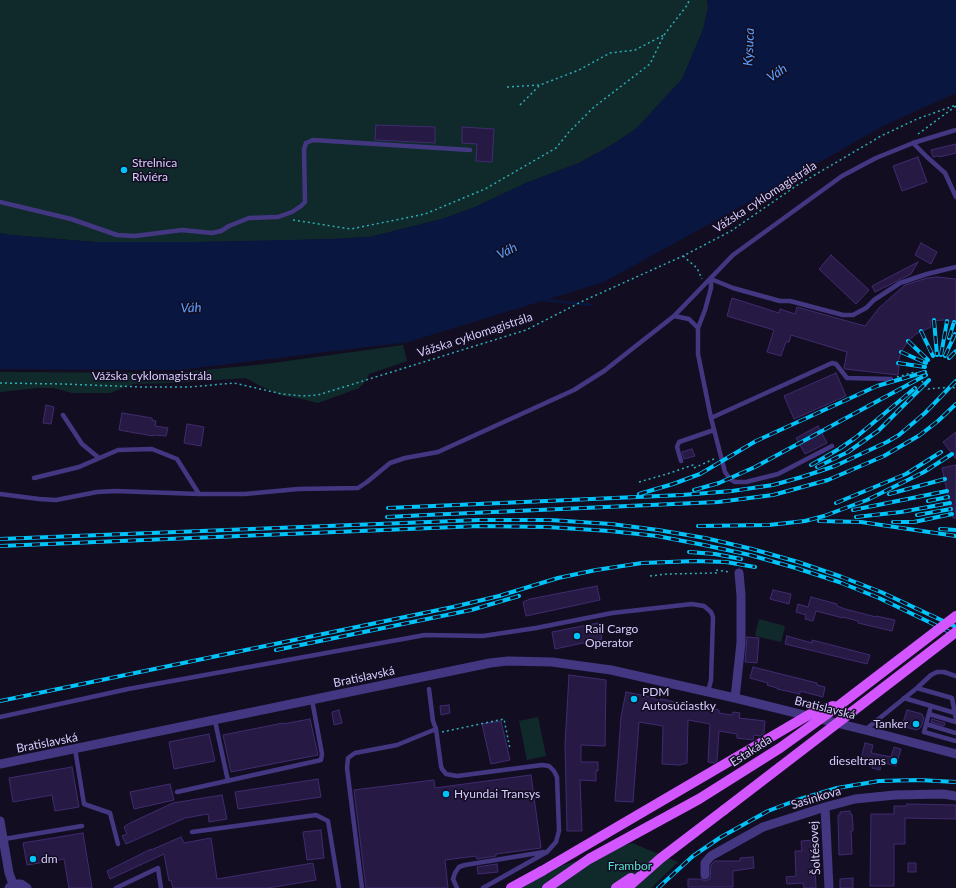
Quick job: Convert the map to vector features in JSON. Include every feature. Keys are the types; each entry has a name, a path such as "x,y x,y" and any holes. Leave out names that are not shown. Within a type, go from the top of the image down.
{"main road":[{"name":"Estakáda","path":"547,888 568,872 589,859 699,799 752,766 813,725 956,616"},
{"path":"626,888 661,858 956,632"},
{"path":"511,888 812,713 841,704"},
{"path":"616,888 661,858"}],"street":[{"path":"735,698 742,643 742,595 739,573"},
{"name":"Bratislavská","path":"0,764 215,721 490,663 508,661 552,662 611,670 735,698 956,754"},
{"name":"Sasinkova","path":"705,875 706,863 711,856 763,827 825,807 855,799 896,795 943,794 956,796"},
{"name":"Šoltésovej","path":"825,807 829,888"},
{"path":"0,821 11,886 21,884 27,888"}],"lane":[{"path":"0,494 51,500 97,492 115,491 245,494 298,489 358,488 390,463 405,458 438,452 574,390 604,370 674,316 733,255 842,176 876,158 914,143 956,130"},
{"path":"0,202 71,219 117,235 135,236 182,230 212,233 221,231 249,218 278,217 292,212 301,206 305,202 304,157 306,143 313,140 470,150"},
{"path":"914,143 945,173 956,197"},
{"path":"711,279 733,288 780,301 790,301 843,315 853,315 866,308 874,300 900,283 927,274 956,267"},
{"path":"711,279 711,288 698,328 699,367 720,456 725,472 730,479 735,482 746,482 778,474 832,446"},
{"path":"674,316 689,319 698,328"},
{"path":"711,418 832,363 836,364 847,378 891,379"},
{"path":"63,415 82,444 99,458"},
{"path":"681,461 677,447 679,442 714,430"},
{"path":"34,478 79,467 118,450 152,449 177,458 199,494"},
{"path":"0,717 128,689 426,635 483,636 536,628 612,613 692,604 704,606 713,617 711,680 708,692"},
{"path":"865,730 931,675 937,672 944,672 956,676"},
{"path":"917,688 952,698 956,720 929,714"},
{"path":"429,689 441,766 444,772 457,776 542,765 548,766 554,771 557,777 559,831 556,842 547,852 483,888"},
{"path":"904,698 955,713"},
{"path":"177,792 321,760 322,754 312,700"},
{"path":"931,706 924,732 956,741"},
{"path":"215,721 228,781"},
{"path":"926,724 956,733"},
{"path":"362,888 346,768 348,758 350,755 355,753 397,745 436,729"},
{"path":"74,750 84,804 110,813 118,844"},
{"path":"192,832 316,815 328,821 339,888"},
{"path":"4,839 82,826"},
{"path":"457,888 453,879 454,873 465,865 547,852"},
{"path":"116,888 158,868 161,888"}],"path":[{"path":"278,217 351,229 425,214 485,189 556,148 594,106 650,64 664,35 688,4 689,0"},
{"path":"507,87 540,85 579,70 610,53 635,50 664,35"},
{"path":"520,105 540,85"},
{"path":"914,143 916,136 956,105"},
{"name":"Vážska cyklomagistrála","path":"0,383 190,387 234,383 282,394 303,396 318,395 526,330 583,301 683,256 731,231 796,186 881,136 918,118 956,105"},
{"path":"683,256 697,268 705,285"},
{"path":"891,379 915,372 928,389 956,388"},
{"path":"639,482 692,465 695,468 720,456"},
{"path":"650,576 716,573 717,570 739,573"},
{"path":"442,732 504,719 510,749"}],"green space":[{"path":"0,0 707,0 708,8 703,30 682,79 637,128 615,143 579,163 526,183 473,208 442,219 370,237 265,241 139,243 95,242 0,233"},
{"path":"403,345 407,361 369,374 366,381 359,388 318,403 283,396 246,378 133,384 110,393 72,393 54,388 37,388 0,392 0,372 174,373 266,364"},
{"path":"759,619 785,626 781,642 755,636"},
{"path":"538,717 546,756 527,760 519,721"},
{"name":"Frambor","path":"632,843 678,862 651,888 518,888 551,869"}],"water":[{"path":"708,0 956,0 956,93 885,125 604,282 408,342 179,370 0,369 0,233 95,242 196,242 333,239 370,237 442,219 473,208 526,183 579,163 615,143 637,128 682,79 703,30 708,8"}],"building":[{"path":"376,125 435,127 435,143 375,140"},
{"path":"462,127 494,129 492,162 476,161 477,144 462,143"},
{"path":"956,144 956,153 933,157 931,150"},
{"path":"918,157 927,182 902,191 893,166"},
{"path":"921,243 937,252 931,264 915,255"},
{"path":"831,255 869,290 856,304 819,269"},
{"path":"918,262 911,274 875,292 872,286"},
{"path":"937,277 956,279 956,323 944,320 930,321 931,327 916,334 908,341 901,352 897,366 899,366 898,375 845,369 847,352 791,335 789,342 786,342 781,356 767,352 774,330 727,316 732,298 779,313 780,309 795,314 797,307 865,326 879,308 905,285 927,278"},
{"path":"836,373 846,396 794,419 784,396"},
{"path":"46,405 54,407 51,424 43,423"},
{"path":"122,413 152,418 152,420 156,421 155,426 168,428 166,436 153,436 119,430"},
{"path":"187,424 204,427 201,446 184,443"},
{"path":"818,426 827,443 805,454 796,438"},
{"path":"956,432 956,459 943,442"},
{"path":"692,449 695,456 684,459 682,452"},
{"path":"956,465 956,518 953,518 942,468"},
{"path":"597,586 600,600 526,616 523,602 530,599"},
{"path":"773,590 791,594 789,604 770,599"},
{"path":"811,597 837,604 837,606 845,609 895,620 892,631 816,611 813,621 805,619 806,615 796,612 798,604 808,607"},
{"name":"Rail Cargo Operator","path":"598,623 602,639 555,649 552,632"},
{"path":"787,636 812,643 812,640 870,655 867,664 785,644"},
{"path":"747,637 759,638 757,663 745,662"},
{"path":"753,667 817,683 817,685 825,687 823,697 800,691 800,694 777,689 767,685 768,683 750,678"},
{"path":"569,675 606,680 605,746 581,745 581,762 598,762 596,781 580,780 582,831 567,831 565,745"},
{"path":"626,692 651,697 660,701 660,699 667,700 684,705 719,710 719,713 732,715 733,712 740,713 739,718 765,721 764,733 760,736 754,735 753,740 737,738 737,734 719,731 717,761 714,763 708,762 710,724 688,720 687,763 680,765 662,764 663,726 639,722 633,802 615,801 621,717"},
{"path":"449,705 450,713 441,715 440,706"},
{"path":"339,710 342,723 334,725 332,712"},
{"path":"907,710 922,714 924,718 921,727 917,730 902,726"},
{"path":"310,719 318,755 231,772 223,735"},
{"path":"932,719 945,723 944,726 931,722"},
{"path":"501,721 510,760 491,764 482,724"},
{"path":"209,734 215,761 174,769 169,742"},
{"path":"865,743 873,745 871,753 891,757 894,747 901,749 896,766 881,762 880,770 872,768 873,762 861,759"},
{"path":"72,767 79,807 55,811 52,795 13,802 9,778"},
{"path":"531,775 541,848 496,854 496,856 477,859 476,856 445,860 448,888 366,888 354,790 434,780 435,788"},
{"path":"318,779 321,797 238,809 235,792"},
{"path":"170,784 174,800 134,809 130,792"},
{"path":"222,795 227,819 209,822 208,814 185,818 126,844 122,836 127,834 124,827 130,823 173,803"},
{"path":"907,804 956,805 956,819 905,818 905,844 894,844 894,886 870,886 871,814 894,814 894,806 907,806"},
{"path":"850,811 850,814 852,814 853,825 853,831 851,831 852,854 839,855 838,815 840,815 840,812"},
{"path":"321,830 324,858 307,860 303,832"},
{"path":"83,833 92,888 69,888 64,859 27,865 23,843"},
{"path":"181,837 184,843 211,838 217,879 313,863 316,880 268,888 173,888 171,880 169,881 164,854 110,879 107,871 151,849"},
{"path":"814,840 816,888 804,888 803,883 787,884 786,877 796,876 795,851 802,851 801,841"},
{"path":"753,857 754,868 733,871 733,887 688,887 688,879 701,879 705,881 710,879 711,865 715,861 740,861 740,858"},
{"path":"908,863 916,863 916,872 908,872"},
{"path":"497,864 498,872 478,874 477,867"},
{"path":"853,878 853,888 840,888 840,879"}],"waterway":[{"path":"544,300 591,305"}],"railway":[{"path":"934,320 937,355"},
{"path":"941,355 947,321"},
{"path":"949,338 954,322"},
{"path":"921,331 933,356"},
{"path":"945,356 955,334"},
{"path":"908,341 928,360"},
{"path":"949,358 956,351"},
{"path":"901,352 926,363"},
{"path":"898,363 925,367"},
{"path":"639,494 700,474 756,441 877,386 925,372"},
{"path":"694,490 719,483 755,467 926,375"},
{"path":"817,467 848,452 878,431 929,380"},
{"path":"388,508 682,495 732,491 773,485 835,466 887,442 899,435 925,413 956,381"},
{"path":"811,465 855,438 915,388"},
{"path":"387,517 718,502 773,495 828,480 884,456 920,435 956,404"},
{"path":"836,503 906,474 941,452"},
{"path":"698,526 769,525 805,521 824,516 867,500 924,472 952,454"},
{"path":"889,494 945,479"},
{"path":"853,510 947,491"},
{"path":"928,501 948,497"},
{"path":"856,517 901,512 950,503"},
{"path":"917,515 951,509"},
{"path":"893,522 914,522 952,514"},
{"path":"0,539 479,520 550,520 611,524 705,538 798,562 881,592 956,627"},
{"path":"819,521 861,522 956,536"},
{"path":"0,546 479,526 547,527 610,531 657,536 704,545 750,555 796,568 839,582 879,598 956,635"},
{"path":"940,529 956,530"},
{"path":"689,552 715,554 741,559"},
{"path":"0,701 453,607 499,596 558,578 596,570 642,563 695,561 726,562 755,567"},
{"path":"276,650 471,610 519,596"},
{"path":"658,888 693,856 721,837 768,811 797,800 837,788 879,781 919,780 956,782"}],"place":[{"name":"Strelnica Riviéra","path":"124,170"},
{"name":"Rail Cargo Operator","path":"577,636"},
{"name":"PDM Autosúčiastky","path":"634,699"},
{"name":"Tanker","path":"916,724"},
{"name":"dieseltrans","path":"894,761"},
{"name":"Hyundai Transys","path":"446,794"},
{"name":"dm","path":"33,859"}],"water label":[{"name":"Kysuca","path":"749,47"},
{"name":"Váh","path":"777,73"},
{"name":"Váh","path":"507,251"},
{"name":"Váh","path":"191,308"}]}
